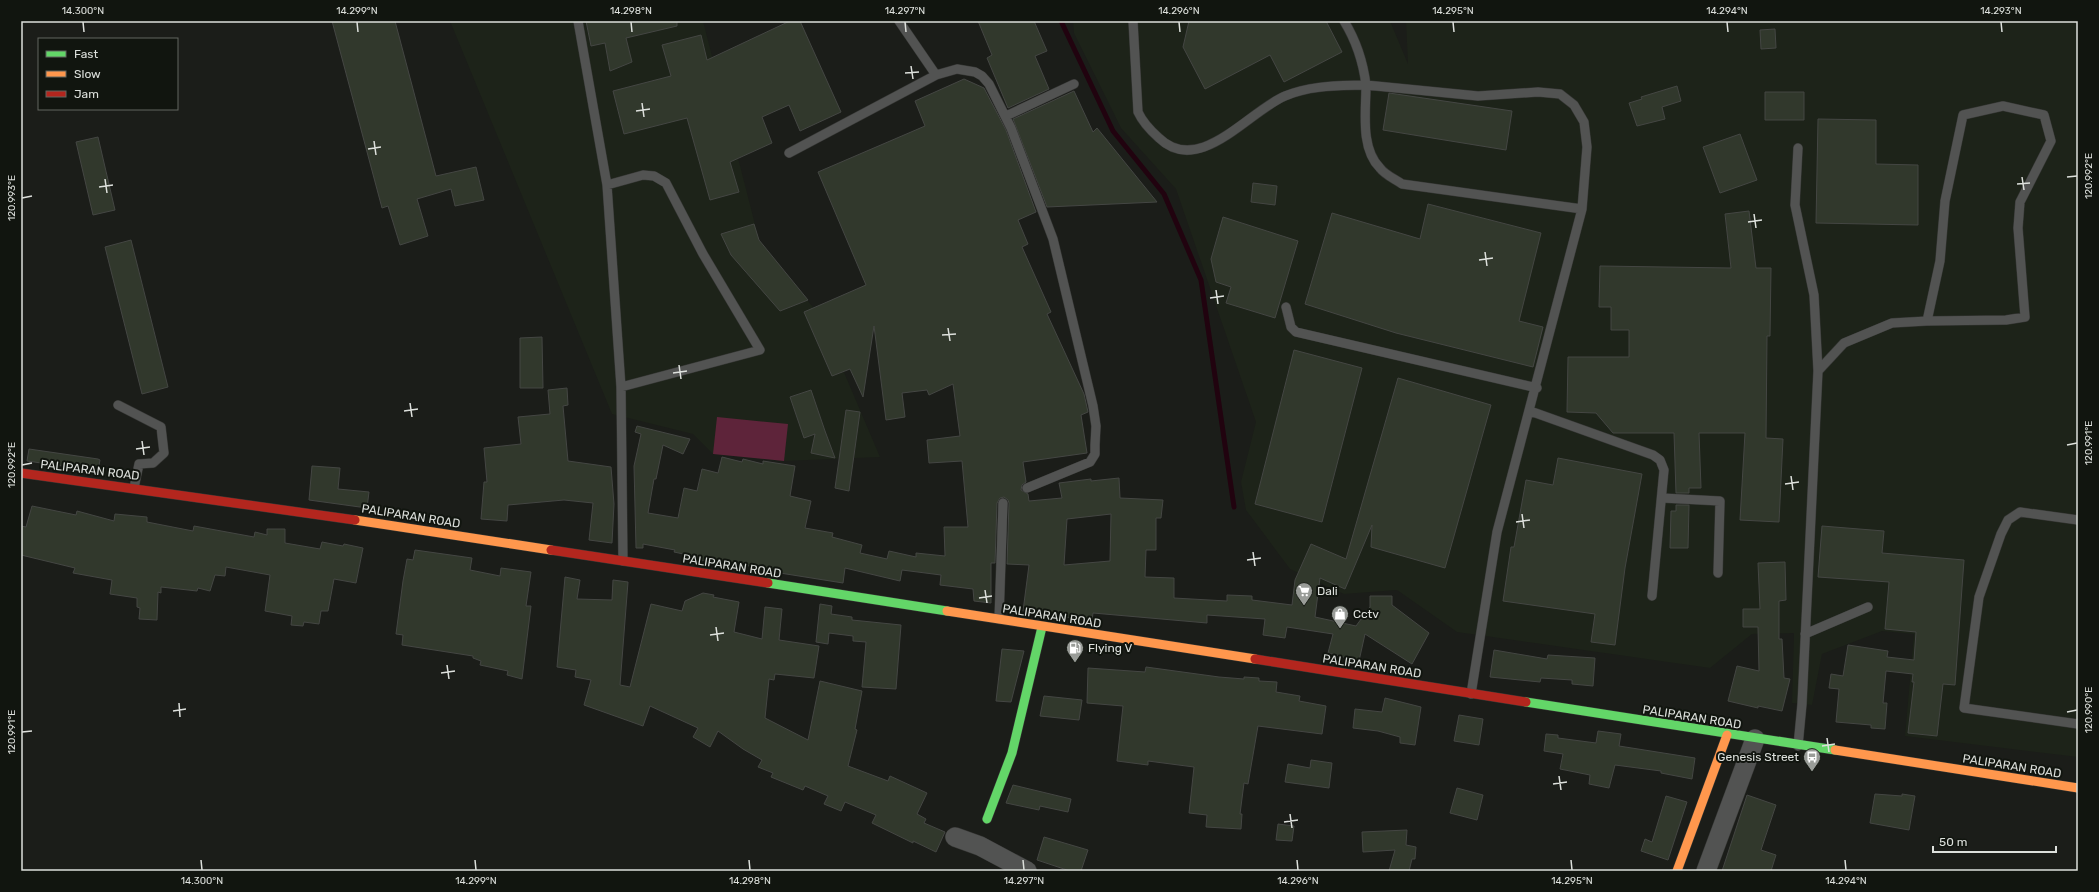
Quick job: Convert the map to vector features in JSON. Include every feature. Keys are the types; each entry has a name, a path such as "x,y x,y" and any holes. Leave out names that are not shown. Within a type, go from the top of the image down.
{"main road":[{"name":"PALIPARAN ROAD","path":"21,473 387,524 1727,735 2078,788"},
{"path":"987,819 1012,753 1042,627"},
{"path":"1677,871 1727,735"}],"street":[{"path":"1706,871 1755,739"},
{"path":"955,837 980,846 1027,871"},
{"path":"1688,840 1713,851"}],"lane":[{"path":"578,21 607,185 621,387 623,561"},
{"path":"900,21 936,74"},
{"path":"1133,21 1138,112 1143,123 1168,147 1182,150 1199,148 1228,135 1284,96 1312,87 1366,85 1478,96 1538,92 1560,94 1574,104 1584,122 1586,147 1582,209 1497,532 1471,694"},
{"path":"1344,21 1355,39 1363,63 1366,85 1367,140 1372,156 1380,168 1402,184 1582,209"},
{"path":"790,153 936,74 957,69 975,72 982,76 989,84 1006,116 1053,240 1096,426 1094,454 1090,462 1027,488"},
{"path":"1006,116 1074,84"},
{"path":"1818,370 1844,343 1892,323 2006,320 2025,317 2018,228 2020,202 2051,141 2044,115 2003,106 1963,115 1945,201 1940,261 1927,321"},
{"path":"1798,148 1795,205 1814,295 1818,370 1802,704 1798,746"},
{"path":"607,185 643,175 654,176 666,183 703,254 760,350 621,387"},
{"path":"1286,307 1291,326 1296,332 1536,388"},
{"path":"118,405 161,427 164,453 152,463 139,464 134,488"},
{"path":"1530,411 1660,460 1664,470 1652,596"},
{"path":"1662,498 1720,501 1718,573"},
{"path":"999,620 1003,503"},
{"path":"2078,520 2020,512 2008,520 2001,534 1979,597 1964,708 2078,724"},
{"path":"1805,634 1868,607"}],"shaded area":[{"path":"450,21 703,21 759,240 820,316 880,457 784,461 713,454 693,434 612,414"},
{"path":"1073,21 1390,21 1408,64 1406,21 2078,21 2078,757 1905,736 1914,634 1882,631 1822,654 1812,705 1792,703 1794,633 1752,634 1710,668 1457,632 1397,590 1344,594 1290,569 1246,510 1241,482 1256,422 1176,189 1121,128 1074,33"},
{"path":"717,417 788,424 784,461 713,454"}],"building":[{"path":"332,21 395,21 436,176 476,167 484,200 455,206 451,189 417,199 428,236 400,245 388,206 382,208"},
{"path":"586,21 677,21 677,26 626,38 632,62 610,71 605,43 591,46"},
{"path":"790,21 800,21 841,112 800,131 789,105 762,117 772,143 730,162 739,192 710,200 687,118 624,134 613,91 671,76 662,45 701,35 707,60"},
{"path":"978,21 1034,21 1047,51 1035,56 1049,89 1008,108 987,58 992,55"},
{"path":"1189,21 1326,21 1342,52 1284,82 1270,55 1205,89 1183,47"},
{"path":"1775,29 1776,48 1761,49 1760,30"},
{"path":"964,79 984,88 1006,130 1036,212 1018,220 1028,244 1022,247 1051,312 1047,314 1084,394 1088,412 1081,415 1087,453 1023,462 1026,482 1022,485 1021,490 1028,494 1029,501 1062,498 1059,483 1091,479 1091,481 1119,478 1120,498 1163,500 1161,518 1156,518 1156,550 1146,550 1145,577 1174,578 1174,598 1227,601 1227,595 1252,596 1252,600 1292,605 1295,580 1311,544 1346,559 1398,378 1491,405 1445,568 1371,547 1372,525 1345,589 1320,578 1315,617 1356,626 1370,607 1370,596 1392,596 1392,605 1429,633 1412,664 1365,634 1359,661 1328,653 1333,634 1287,627 1285,638 1263,635 1265,619 1207,615 1207,623 1093,613 1092,621 1023,611 1029,565 1007,564 1009,503 1004,497 1000,498 997,503 995,563 991,563 991,603 974,601 973,589 940,585 941,575 902,570 900,581 845,568 843,583 780,573 727,561 726,564 701,560 702,558 674,552 675,550 643,544 643,548 636,548 634,466 641,434 635,432 637,426 690,439 683,454 663,445 656,479 654,479 648,513 678,518 684,488 697,491 702,469 718,473 722,457 742,462 743,459 763,464 763,461 795,466 790,496 811,501 805,528 833,533 832,537 862,545 860,553 887,559 889,551 916,557 916,553 945,556 944,527 968,527 962,461 929,463 927,440 960,436 953,384 929,395 927,390 902,393 905,417 886,420 874,326 863,397 850,369 832,376 804,312 866,285 818,172 925,126 915,101","holes":["1111,514 1110,561 1064,565 1067,519"]},
{"path":"1677,86 1681,101 1662,107 1665,119 1637,126 1629,103 1642,99 1641,97"},
{"path":"1074,91 1093,132 1097,128 1157,202 1047,207 1013,119"},
{"path":"1765,92 1804,92 1804,120 1765,120"},
{"path":"1389,93 1512,111 1506,150 1383,130"},
{"path":"1818,119 1876,120 1876,164 1918,165 1918,225 1816,223"},
{"path":"1740,134 1757,180 1720,193 1703,147"},
{"path":"98,137 115,210 93,215 76,142"},
{"path":"1253,183 1277,186 1275,205 1251,202"},
{"path":"1428,204 1541,233 1519,321 1543,327 1533,367 1396,333 1305,304 1332,213 1420,239"},
{"path":"1749,211 1756,268 1771,268 1770,336 1767,336 1766,438 1783,439 1779,522 1740,520 1745,433 1699,433 1701,488 1689,488 1689,493 1676,493 1674,433 1613,433 1596,413 1567,412 1568,357 1629,357 1629,330 1611,330 1611,307 1599,307 1600,266 1731,268 1725,214"},
{"path":"1223,217 1298,241 1275,318 1226,303 1231,287 1216,282 1211,259"},
{"path":"754,224 759,240 808,300 780,311 731,255 721,234"},
{"path":"131,240 168,387 142,394 105,247"},
{"path":"542,337 543,388 520,388 520,338"},
{"path":"1294,350 1362,368 1322,522 1255,504"},
{"path":"567,388 568,405 563,406 568,461 611,467 614,504 612,543 589,540 593,503 564,500 508,505 507,521 481,519 484,482 487,482 484,448 521,444 518,417 550,414 548,390"},
{"path":"811,390 835,458 811,453 815,434 804,438 790,397"},
{"path":"846,410 860,412 849,491 835,488"},
{"path":"29,449 98,459 100,460 98,471 27,461"},
{"path":"1558,458 1642,474 1625,568 1615,645 1591,642 1595,614 1503,601 1511,547 1514,547 1526,480 1553,485"},
{"path":"312,466 340,468 338,489 369,492 367,508 309,500"},
{"path":"1676,505 1689,505 1688,548 1670,548 1671,511 1676,511"},
{"path":"32,506 76,515 77,511 114,521 115,514 147,517 147,522 193,531 194,526 254,537 255,532 267,535 267,529 285,529 285,543 320,549 322,542 343,546 344,544 363,548 356,583 334,579 328,611 321,611 319,624 304,622 303,626 291,625 292,616 265,611 270,575 226,567 225,576 215,575 210,591 198,588 197,591 161,587 161,593 158,592 157,620 139,619 140,608 137,607 137,598 110,594 112,580 73,573 75,568 21,555 21,526 26,527"},
{"path":"1822,526 1884,531 1882,553 1964,560 1955,685 1943,684 1937,736 1908,733 1914,682 1912,682 1913,674 1886,671 1883,703 1887,703 1885,729 1871,728 1871,725 1836,722 1839,689 1829,688 1831,674 1843,676 1848,645 1888,651 1887,657 1914,660 1916,632 1885,629 1889,582 1818,577"},
{"path":"415,550 472,558 470,570 500,576 501,568 531,572 526,606 531,606 522,679 507,675 508,671 480,665 481,661 473,658 473,656 402,645 403,635 396,634 403,581 407,559 413,560"},
{"path":"1785,562 1786,600 1779,601 1779,639 1782,639 1784,678 1790,679 1782,711 1758,706 1758,708 1728,701 1737,666 1759,671 1758,627 1743,627 1743,609 1760,609 1758,563"},
{"path":"565,577 580,580 577,599 612,600 613,580 628,582 620,685 630,687 651,604 682,611 685,601 703,593 714,595 713,597 739,602 734,632 762,639 765,607 782,609 779,640 819,646 814,678 775,674 774,680 769,679 765,718 808,740 820,681 862,691 855,729 857,730 848,766 888,781 890,776 927,793 917,814 926,819 924,823 945,832 936,852 913,841 913,843 872,823 876,815 845,802 841,811 824,804 828,796 805,786 803,790 771,777 773,773 758,767 762,760 743,749 718,731 710,747 693,737 698,728 650,706 643,726 584,705 591,680 575,677 576,670 557,667"},
{"path":"820,604 832,606 831,614 852,617 852,620 901,625 896,689 862,687 866,642 853,641 853,636 829,633 828,644 816,642"},
{"path":"1002,649 1024,651 1011,702 996,701"},
{"path":"1494,650 1547,659 1548,655 1595,658 1593,686 1572,684 1572,680 1541,678 1540,682 1490,677"},
{"path":"1146,667 1219,677 1244,679 1244,677 1259,678 1259,681 1277,682 1276,692 1300,696 1299,701 1326,706 1322,734 1258,726 1248,784 1244,783 1240,814 1242,814 1241,829 1206,827 1207,815 1189,813 1194,767 1148,761 1148,765 1117,761 1123,706 1087,703 1088,668 1145,672"},
{"path":"1044,696 1082,700 1079,720 1040,716"},
{"path":"1385,698 1421,707 1415,745 1400,743 1400,737 1378,731 1353,728 1355,709 1382,712"},
{"path":"1459,715 1483,719 1479,745 1454,741"},
{"path":"1598,731 1621,734 1619,746 1695,758 1692,779 1661,773 1661,771 1615,765 1609,788 1589,784 1590,775 1560,769 1563,754 1544,751 1546,734 1558,735 1558,738 1596,743"},
{"path":"1311,760 1332,763 1329,788 1285,782 1288,764 1310,768"},
{"path":"1013,785 1071,799 1068,812 1040,806 1039,810 1006,803"},
{"path":"1457,788 1483,795 1477,820 1450,813"},
{"path":"1875,794 1902,796 1902,794 1915,796 1909,830 1870,823"},
{"path":"1747,795 1776,805 1761,850 1776,855 1771,871 1722,871"},
{"path":"1666,796 1687,802 1668,860 1641,851 1645,839 1652,842"},
{"path":"1278,824 1294,826 1292,841 1276,840"},
{"path":"1407,830 1406,845 1416,847 1415,859 1412,859 1409,871 1389,871 1395,850 1363,852 1362,832"},
{"path":"1044,837 1088,850 1081,871 1070,871 1037,860"}],"waterway":[{"path":"1061,21 1113,131 1164,194 1201,280 1234,507"}],"traffic: fast":[{"path":"768,583 947,611"},
{"path":"987,819 1012,753 1042,627"},
{"path":"1526,702 1835,750"}],"traffic: slow":[{"path":"355,520 551,550"},
{"path":"947,611 1255,659"},
{"path":"1677,871 1727,735"},
{"path":"1835,750 2078,788"}],"traffic: jam":[{"path":"21,473 355,520"},
{"path":"551,550 768,583"},
{"path":"1255,659 1526,702"}],"place":[{"name":"Dali","path":"1304,606"},
{"name":"Cctv","path":"1340,629"},
{"name":"Flying V","path":"1075,663"},
{"name":"Genesis Street","path":"1812,772"}]}
